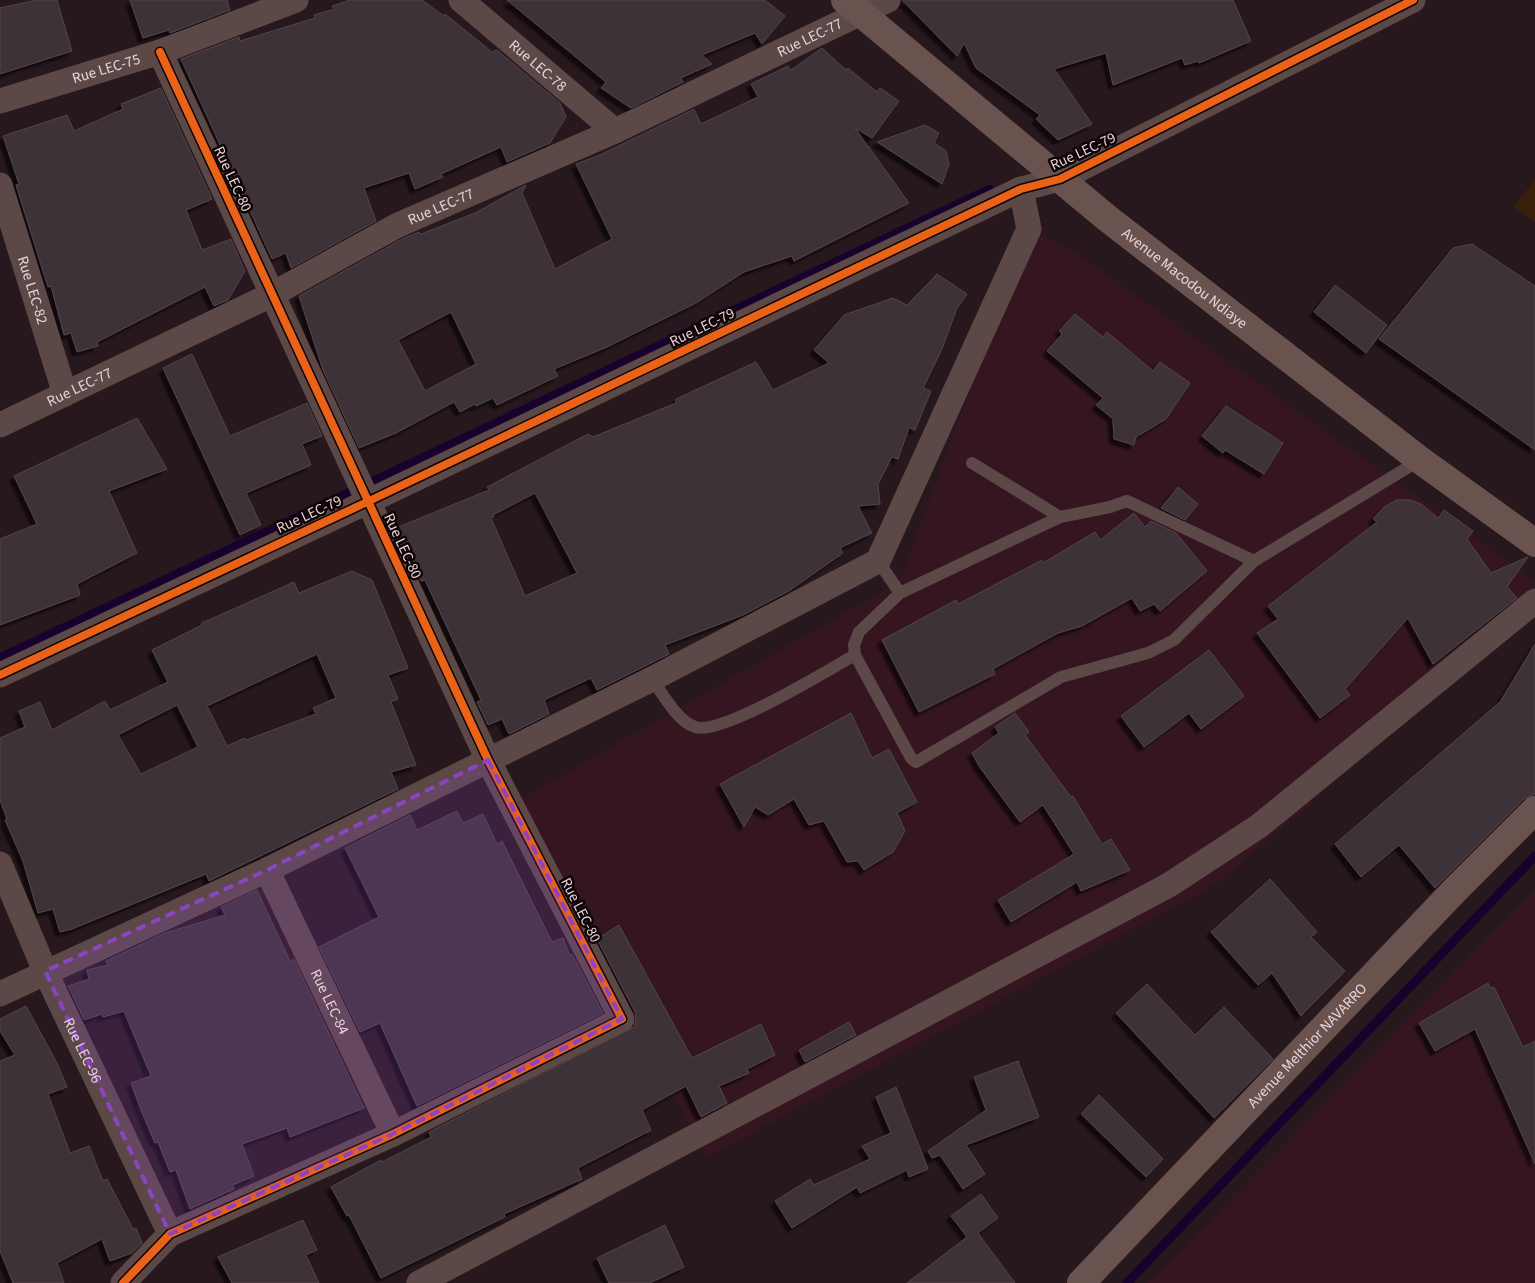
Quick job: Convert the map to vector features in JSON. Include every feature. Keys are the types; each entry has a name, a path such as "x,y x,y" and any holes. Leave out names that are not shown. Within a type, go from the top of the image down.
{"street":[{"name":"Rue LEC-75","path":"0,101 160,52 296,0"},
{"name":"Rue LEC-78","path":"461,0 615,132"},
{"name":"Rue LEC-77","path":"0,425 272,295 398,225 615,132 853,7 888,0"},
{"name":"Rue LEC-79","path":"0,675 367,502 1021,189 1060,179 1413,0"},
{"name":"Avenue Macodou Ndiaye","path":"853,7 1060,179 1420,460 1535,543"},
{"name":"Rue LEC-80","path":"160,52 488,760 622,1019 393,1134"},
{"name":"Rue LEC-82","path":"0,185 65,394"},
{"path":"0,994 45,971 267,870 652,679 878,561 1029,229 1021,189"},
{"path":"419,1283 1176,881 1259,826 1535,600"},
{"name":"Avenue Melthior NAVARRO","path":"1081,1283 1455,890 1535,810"},
{"name":"Rue LEC-96","path":"0,864 45,971 170,1234"},
{"name":"Rue LEC-84","path":"267,870 393,1134"},
{"path":"122,1283 170,1234 393,1134"}],"lane":[{"path":"1254,560 1127,501 1110,507 1060,517 900,593 859,632 854,644 855,655 911,758 916,762 1060,677 1148,654 1174,640 1254,560 1420,460"},
{"path":"972,463 1060,517"},
{"path":"878,561 900,593"},
{"path":"652,679 684,720 695,727 706,728 757,709 855,655"}],"highlighted area":[{"path":"488,760 622,1019 393,1134 170,1234 45,971 267,870"}],"shaded area":[{"path":"1535,179 1535,222 1514,207"},
{"path":"1029,229 1074,251 1535,581 1535,592 1307,807 1215,885 707,1157 515,802 899,582"},
{"path":"1535,890 1535,1283 1147,1283"}],"building":[{"path":"37,0 57,0 72,51 0,74 0,8"},
{"path":"130,0 227,0 230,10 170,33 169,30 143,38"},
{"path":"350,0 422,0 444,16 445,14 492,52 497,50 560,103 566,117 550,143 507,162 501,147 441,174 443,177 415,189 409,173 364,188 376,221 291,268 286,253 272,259 181,59 239,37 240,41 315,18 314,15 334,9 332,6"},
{"path":"507,0 765,0 785,16 762,44 755,33 702,55 712,64 681,78 683,82 631,108 601,88 606,82"},
{"path":"902,0 1233,0 1251,41 1199,63 1198,61 1185,65 1182,58 1113,85 1106,53 1054,69 1092,124 1058,140 1036,119 1040,115 976,68 964,43 957,56"},
{"path":"822,48 846,70 848,68 877,92 880,88 899,101 872,138 855,128 867,145 866,147 868,146 909,203 794,261 792,256 744,272 696,303 607,347 554,369 558,376 497,405 493,398 476,406 475,404 460,412 454,402 396,433 359,448 323,370 299,296 404,238 419,232 421,234 475,213 526,185 522,193 555,269 612,239 576,164 600,155 694,109 701,124 758,97 751,84 788,66 791,70","holes":["451,312 476,364 425,391 398,340"]},
{"path":"161,88 212,199 186,210 202,250 231,239 245,271 228,300 214,306 205,287 97,342 98,346 77,352 71,333 64,335 51,286 48,287 16,185 19,184 3,136 67,115 74,131 123,109 121,104"},
{"path":"925,125 939,133 934,143 946,151 949,164 942,184 877,142"},
{"path":"1472,244 1535,286 1535,450 1379,339 1453,248"},
{"path":"937,274 967,294 957,308 942,349 923,388 931,391 915,430 909,428 898,459 892,457 878,484 880,504 858,506 872,533 840,548 843,553 789,591 743,615 665,645 669,654 597,690 591,678 544,700 549,714 509,734 502,719 488,725 477,702 481,700 425,580 421,581 396,528 489,490 487,487 588,434 593,437 676,403 676,399 756,362 773,390 829,363 814,350 844,315 893,298 907,305","holes":["535,493 577,573 525,596 491,518 494,517 493,515"]},
{"path":"1335,285 1387,325 1366,353 1314,312"},
{"path":"1075,314 1103,337 1107,332 1153,371 1160,362 1190,383 1166,419 1136,437 1134,445 1114,439 1113,419 1096,405 1103,398 1047,351 1062,334 1059,331"},
{"path":"192,354 230,436 307,403 322,436 302,444 311,465 246,493 261,525 240,535 163,368"},
{"path":"1226,406 1283,443 1264,474 1225,450 1223,453 1202,436"},
{"path":"137,418 167,469 109,491 137,553 77,584 80,595 0,625 0,539 37,524 14,476"},
{"path":"1178,487 1198,504 1185,520 1161,508"},
{"path":"1397,500 1410,500 1421,504 1438,518 1444,510 1473,531 1467,539 1491,573 1528,557 1507,587 1517,598 1433,664 1408,618 1345,689 1350,695 1320,718 1257,633 1278,619 1268,606 1377,522 1373,519 1384,507"},
{"path":"1134,513 1145,527 1151,521 1176,533 1207,571 1160,611 1154,604 1140,611 1132,598 1082,626 1058,633 993,669 995,674 919,712 882,640 956,600 958,604 1042,560 1043,563 1095,532 1100,540"},
{"path":"352,571 372,580 408,668 388,675 398,699 391,702 416,765 391,772 398,789 209,881 206,874 72,929 60,932 53,909 38,913 23,861 5,820 7,819 0,800 0,738 25,727 19,711 40,702 52,730 105,701 110,710 168,682 152,650 202,625 202,623 294,582 299,593","holes":["317,654 336,698 313,708 316,714 227,746 207,706","177,705 198,747 141,774 118,735"]},
{"path":"1535,644 1535,794 1524,799 1435,888 1399,845 1361,877 1335,844 1500,702"},
{"path":"1209,650 1244,696 1201,729 1189,713 1144,747 1121,716"},
{"path":"851,713 872,758 889,749 917,802 897,813 905,831 893,852 864,870 858,861 847,862 824,821 809,825 794,799 768,815 755,807 744,827 720,784"},
{"path":"1015,713 1029,732 1025,735 1071,797 1073,796 1102,844 1111,839 1130,870 1081,891 1077,882 1011,922 998,900 1074,854 1043,805 1020,822 979,766 972,753 999,733 995,727"},
{"path":"457,811 463,823 483,814 497,844 502,841 552,942 563,938 570,956 572,954 603,1013 417,1106 380,1023 360,1032 319,947 379,917 345,848 410,815 417,830"},
{"path":"1270,879 1317,932 1311,937 1345,971 1301,1016 1272,973 1258,985 1211,932"},
{"path":"257,890 290,961 294,959 364,1108 290,1137 287,1128 242,1144 254,1176 233,1185 234,1189 190,1209 176,1170 170,1172 158,1142 155,1143 131,1083 151,1076 124,1011 103,1017 102,1014 84,1020 68,986 89,979 87,970 108,965 106,961 165,933 225,915 221,907"},
{"path":"619,925 692,1058 761,1024 775,1055 747,1069 749,1073 719,1086 727,1103 701,1117 686,1086 642,1110 651,1130 578,1168 582,1179 504,1214 505,1217 381,1278 349,1215 347,1216 331,1187 381,1160 382,1162 431,1137 429,1132 634,1027 636,1020 635,1012 597,939"},
{"path":"1488,983 1491,988 1494,987 1523,1047 1535,1041 1535,1164 1475,1029 1435,1051 1419,1023"},
{"path":"1147,984 1195,1035 1224,1007 1273,1059 1214,1118 1116,1013"},
{"path":"26,1006 57,1063 67,1087 48,1094 70,1153 89,1146 103,1181 107,1179 133,1229 136,1228 142,1243 132,1253 110,1261 102,1239 57,1263 64,1283 13,1283 0,1251 0,1061 15,1055 0,1031 0,1019"},
{"path":"849,1022 856,1035 805,1062 799,1050"},
{"path":"1018,1061 1039,1117 966,1145 985,1174 963,1189 940,1155 932,1158 928,1151 986,1110 974,1077"},
{"path":"896,1087 928,1169 909,1177 907,1170 860,1193 857,1187 792,1228 775,1201 810,1179 814,1185 870,1159 862,1146 891,1133 876,1097"},
{"path":"1099,1095 1163,1159 1146,1177 1081,1114"},
{"path":"981,1194 998,1218 978,1233 1015,1283 907,1283 967,1237 951,1216"},
{"path":"303,1220 317,1250 306,1255 319,1283 232,1283 218,1257"},
{"path":"665,1225 684,1267 650,1283 609,1283 597,1258"}],"waterway":[{"path":"0,658 990,189"},
{"path":"1127,1283 1535,856"}],"cycle path":[{"path":"0,675 367,502 1021,189 1060,179 1413,0"},
{"path":"123,1283 170,1234 393,1134 622,1019 488,760 160,52"}]}
